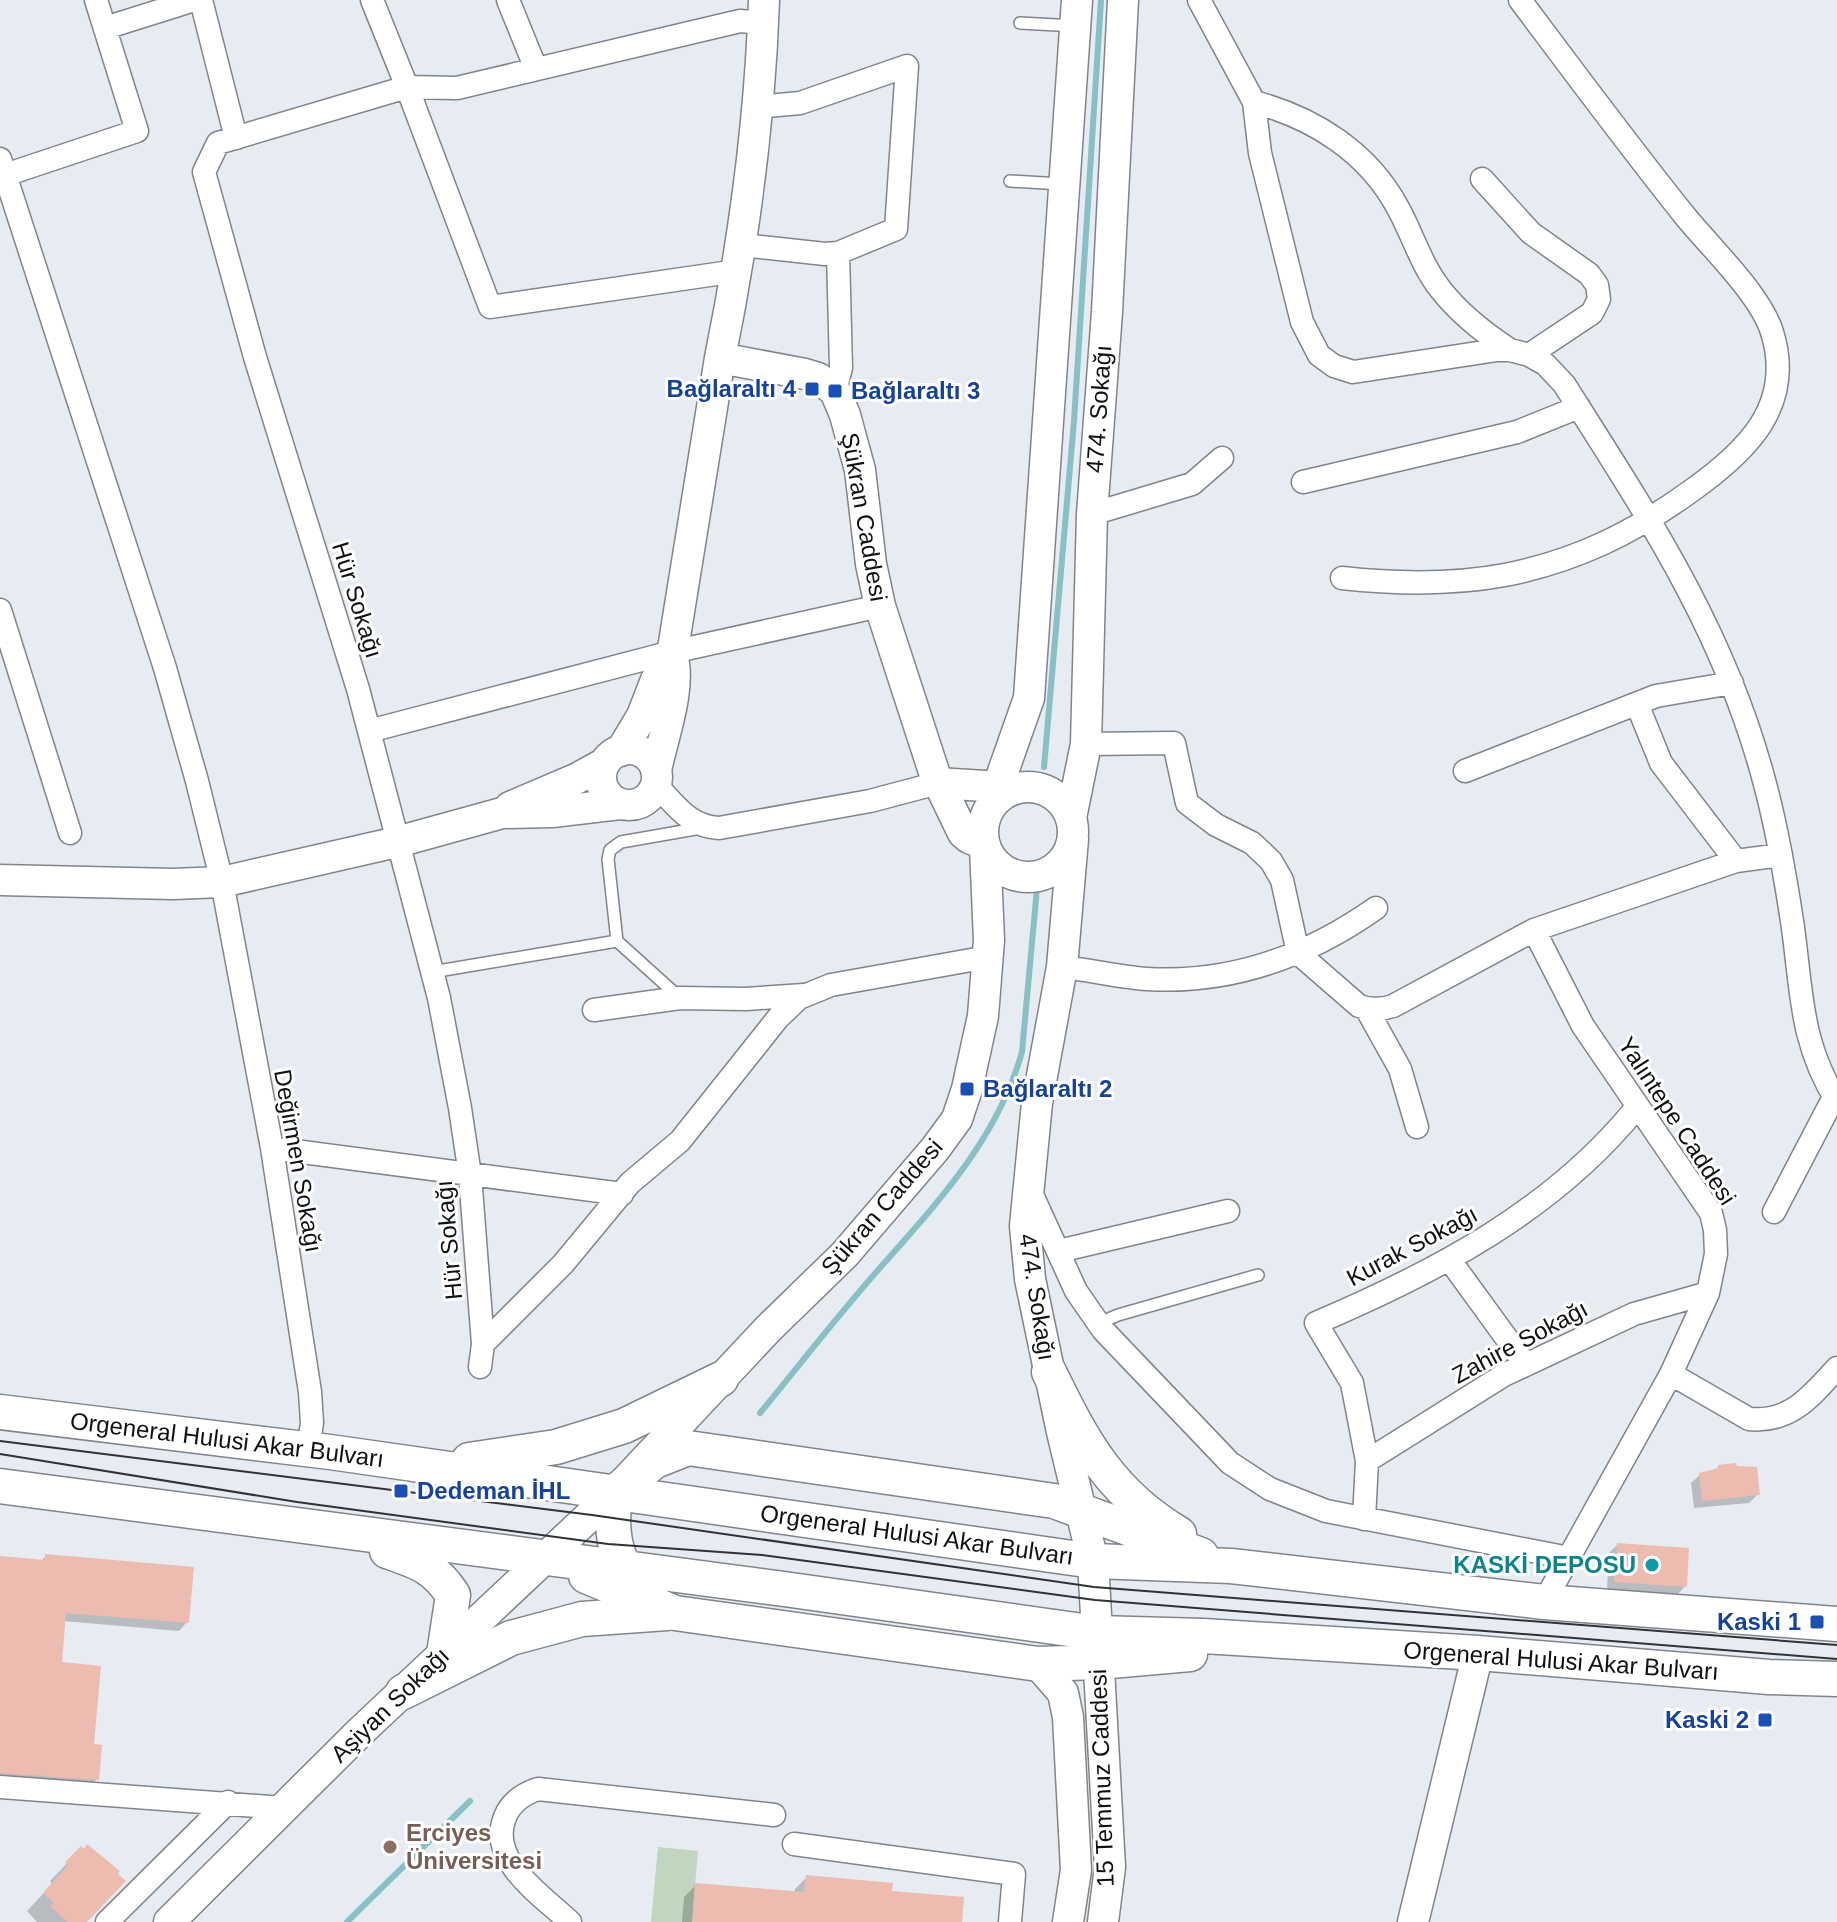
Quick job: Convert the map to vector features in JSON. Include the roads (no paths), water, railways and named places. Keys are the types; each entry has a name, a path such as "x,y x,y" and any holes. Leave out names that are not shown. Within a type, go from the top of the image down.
{"main road":[{"path":"1049,1372 1080,1435 1115,1484 1157,1521 1231,1566"},
{"path":"420,1464 556,1447 624,1426 721,1379"},
{"name":"Orgeneral Hulusi Akar Bulvarı","path":"0,1412 420,1464 1093,1561 1231,1566 1544,1602 1837,1624"},
{"path":"625,1569 618,1558 611,1524 615,1492 655,1461 688,1448 1054,1501 1231,1566"},
{"path":"0,1486 625,1569 1098,1648"},
{"path":"335,1530 425,1564 441,1577 453,1595 444,1654"},
{"path":"545,1559 675,1613"},
{"path":"403,1692 511,1638 582,1619 675,1613 1038,1664 1098,1648"},
{"name":"Orgeneral Hulusi Akar Bulvarı","path":"1098,1648 1307,1643 1478,1653 1769,1677 1837,1679"}],"street":[{"path":"3,167 137,131 96,0"},
{"path":"105,28 194,0"},
{"path":"201,0 236,138"},
{"path":"372,0 490,307 740,258 838,253 896,229 907,66 800,103 757,107"},
{"path":"508,0 536,69"},
{"name":"474. Sokağı","path":"1093,1561 1030,1279 1025,1226 1037,1103 1062,967 1072,828 1086,744 1092,514 1107,312 1123,0"},
{"path":"1199,0 1254,102 1260,153 1297,304 1309,338 1319,355 1334,366 1353,372 1497,350 1519,353 1592,313 1597,306 1599,292 1589,274 1531,233 1482,179"},
{"path":"1342,578 1407,583 1462,581 1505,575 1566,559 1650,521 1721,470 1756,433 1769,410 1775,390 1777,363 1772,332 1761,307 1667,193 1520,0"},
{"path":"620,804 608,796 601,777 642,716 656,680 672,653 720,358 740,258 764,11"},
{"name":"Hür Sokağı","path":"480,1367 483,1344 470,1175 450,1053 432,972 334,607 255,357 204,172 218,143 407,87 457,88 740,21 764,11"},
{"name":"474. Sokağı","path":"1003,793 1029,698 1076,13"},
{"path":"1254,102 1301,118 1358,156 1396,204 1426,268 1440,289 1473,324 1556,373 1650,521 1702,613 1732,683 1765,784 1781,855 1803,1017 1817,1063 1836,1099 1774,1212"},
{"name":"Değirmen Sokağı","path":"3,167 165,668 222,882 272,1148 310,1392 312,1423 308,1450"},
{"path":"720,358 805,374 818,378 835,391 841,368 838,253"},
{"name":"Şükran Caddesi","path":"615,1492 878,1218 957,1119 978,1041 988,957 985,845 963,833 938,783 880,606 871,564 860,470 849,427 835,391"},
{"path":"1303,482 1517,432 1579,407"},
{"path":"1092,514 1192,484 1222,458"},
{"path":"369,731 672,653 880,606"},
{"path":"0,610 70,833"},
{"path":"0,880 173,884 222,882 397,842 502,813 552,812 640,803 652,794 656,777 675,684 676,666 672,653"},
{"path":"1465,771 1656,696 1732,683"},
{"path":"1637,704 1661,763 1736,861"},
{"path":"1086,744 1174,743 1187,803 1216,825 1262,851 1277,870 1285,891 1298,953 1359,1006 1366,1008 1393,1006 1534,930 1736,861 1781,855"},
{"path":"502,813 516,802 578,778 630,749 645,754 656,777 702,828 719,828 870,801 938,783 1003,793 1040,789 1050,793 1066,808 1072,828 1064,859 1048,873 1016,876 997,865 985,845 983,825 1003,793"},
{"path":"1062,967 1131,977 1178,979 1235,972 1298,953 1335,935 1376,908"},
{"name":"Yalıntepe Caddesi","path":"1534,930 1583,1026 1711,1213 1716,1254 1708,1293 1671,1374 1544,1602"},
{"path":"594,1010 680,998 746,999 804,995 831,985 988,957"},
{"path":"483,1344 563,1264 630,1183 680,1141 778,1018 804,995"},
{"path":"1366,1008 1400,1069 1417,1127"},
{"name":"Kurak Sokağı","path":"1367,1461 1352,1383 1316,1323 1362,1304 1449,1259 1523,1214 1555,1191 1595,1155 1637,1107"},
{"path":"272,1148 622,1194"},
{"path":"1028,1186 1076,1291 1099,1323 1230,1463 1249,1477 1288,1498 1326,1511 1569,1558"},
{"path":"1059,1251 1228,1211"},
{"path":"1449,1259 1526,1365"},
{"name":"Zahire Sokağı","path":"1367,1461 1504,1375 1634,1314 1708,1293"},
{"path":"1671,1374 1749,1419 1760,1420 1794,1411 1837,1368"},
{"path":"1364,1519 1367,1461"},
{"name":"Aşiyan Sokağı","path":"169,1922 403,1692 615,1492"},
{"name":"15 Temmuz Caddesi","path":"1093,1561 1110,1867 1103,1922"},
{"path":"1413,1922 1478,1653"},
{"name":"15 Temmuz Caddesi","path":"1038,1664 1063,1693 1068,1717 1076,1870 1068,1922"},
{"path":"0,1787 283,1808"},
{"path":"570,1922 512,1867 503,1845 501,1835 505,1817 515,1802 529,1792 538,1789 774,1815"},
{"path":"107,1922 228,1802"},
{"path":"794,1844 1014,1874 1010,1922"}],"lane":[{"path":"1020,23 1076,13"},
{"path":"1010,181 1065,184"},
{"path":"680,998 617,941 608,859 610,850 621,842 702,828"},
{"path":"432,972 617,941"},
{"path":"1099,1323 1258,1275"}],"waterway":[{"path":"1044,767 1074,421 1101,0"},
{"path":"760,1413 948,1189 999,1111 1022,1052 1037,888"},
{"path":"347,1922 470,1801"}],"tram line":[{"path":"0,1441 592,1515 1094,1587 1837,1645"},
{"path":"0,1454 297,1502 608,1544 762,1555 1095,1600 1837,1659"}],"place":[{"name":"Bağlaraltı 4","path":"812,389"},
{"name":"Bağlaraltı 3","path":"835,391"},
{"name":"Bağlaraltı 2","path":"967,1089"},
{"name":"Dedeman İHL","path":"401,1491"},
{"name":"KASKİ DEPOSU","path":"1652,1565"},
{"name":"Kaski 1","path":"1817,1622"},
{"name":"Kaski 2","path":"1765,1720"},
{"name":"Erciyes Üniversitesi","path":"390,1847"}]}
